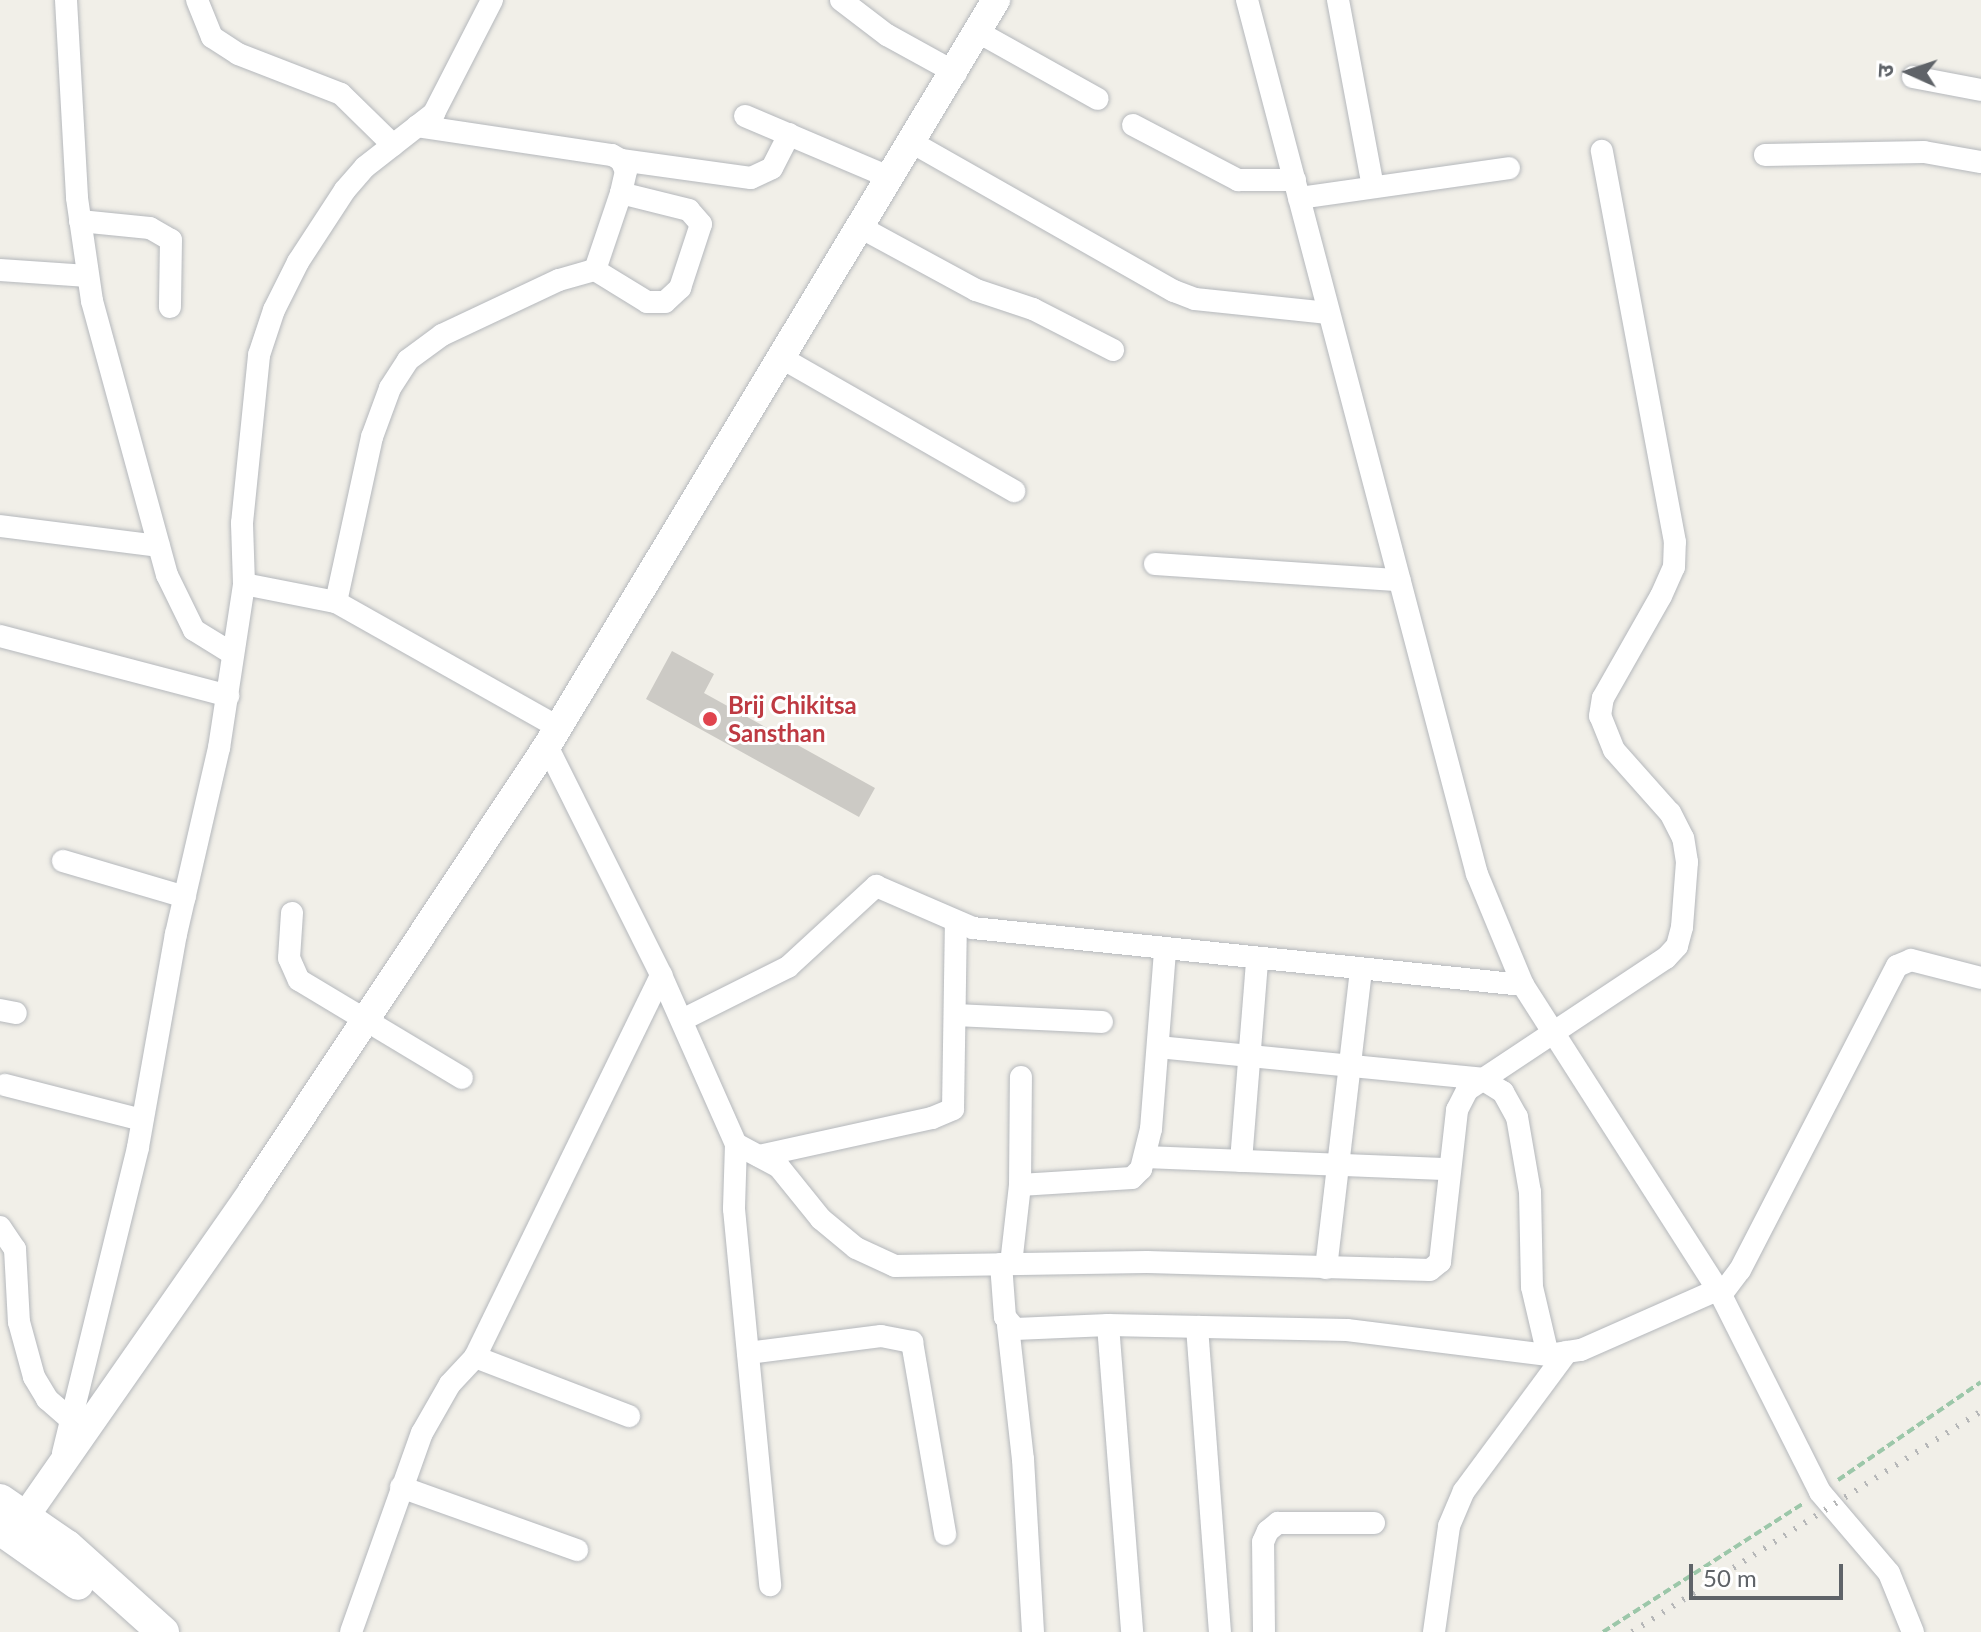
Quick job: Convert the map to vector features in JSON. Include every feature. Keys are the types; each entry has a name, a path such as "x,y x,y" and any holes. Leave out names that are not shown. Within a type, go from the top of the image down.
{"main road":[{"path":"9,1519 135,1632"},
{"path":"9,1519 163,1632"}],"street":[{"path":"66,0 80,221 88,276 159,546 180,609 194,630 233,654"},
{"path":"197,0 212,37 238,54 341,94 393,145"},
{"path":"56,1477 72,1421 142,1120 228,696 244,584 242,523 253,392 274,310 345,190 393,145 434,113 492,0"},
{"path":"841,0 887,35 956,73"},
{"path":"9,1519 56,1477 552,737 780,357 956,73 996,0"},
{"path":"1247,0 1477,874 1523,985 1719,1293 1820,1492 1889,1573 1913,1632"},
{"path":"1338,0 1373,187"},
{"path":"978,32 1098,99"},
{"path":"1913,77 1981,90"},
{"path":"745,116 891,178"},
{"path":"1133,125 1238,180 1297,189 1373,187 1509,168"},
{"path":"417,126 751,178 772,168 789,134"},
{"path":"913,143 1174,291 1195,299 1328,313"},
{"path":"736,1144 779,1167 821,1219 878,1261 895,1266 1006,1264 1430,1270 1440,1262 1457,1110 1467,1090 1677,946 1687,862 1670,813 1614,750 1600,716 1603,698 1674,567 1675,542 1602,151"},
{"path":"1765,155 1924,152 1981,162"},
{"path":"595,270 621,193 626,171 621,160"},
{"path":"336,602 372,437 390,388 408,360 442,335 559,280 595,270 647,302 665,302 680,288 701,237 701,224 689,210 621,193"},
{"path":"80,221 150,228 171,240 170,307"},
{"path":"860,227 976,290 1033,309 1113,350"},
{"path":"0,270 88,276"},
{"path":"780,357 1014,491"},
{"path":"0,526 159,546"},
{"path":"1155,564 1399,580"},
{"path":"244,584 336,602 552,737 736,1144 734,1209 770,1585"},
{"path":"0,636 228,696"},
{"path":"63,861 185,897"},
{"path":"682,1020 788,967 876,886 956,924 1165,952 1523,985"},
{"path":"292,913 291,969 299,980 363,1023 462,1078"},
{"path":"759,1156 946,1114 957,1099 956,924"},
{"path":"1020,1185 1132,1178 1145,1157 1165,952"},
{"path":"1008,1326 1347,1330 1558,1354 1719,1293 1740,1270 1897,966 1911,960 1981,978"},
{"path":"1241,1161 1257,961"},
{"path":"1326,1268 1361,971"},
{"path":"351,1632 422,1433 450,1384 475,1357 661,975"},
{"path":"956,1015 1102,1022"},
{"path":"1158,1047 1482,1079 1503,1092 1517,1117 1530,1192 1532,1287 1558,1354"},
{"path":"1021,1077 1020,1185 1006,1264 1008,1326 1023,1459 1033,1632"},
{"path":"5,1085 142,1120"},
{"path":"1145,1157 1450,1169"},
{"path":"0,1227 15,1249 19,1322 34,1377 47,1399 72,1421"},
{"path":"1108,1325 1132,1632"},
{"path":"1197,1327 1220,1632"},
{"path":"748,1353 881,1336 912,1342 945,1534"},
{"path":"1434,1632 1449,1526 1464,1491 1558,1354"},
{"path":"475,1357 629,1416"},
{"path":"401,1487 577,1550"},
{"path":"1264,1632 1263,1542 1268,1531 1278,1523 1374,1523"}],"path":[{"path":"1603,1632 1820,1492 1981,1382"}],"building":[{"path":"672,651 714,674 704,693 875,788 859,817 646,699"}],"railway":[{"path":"1632,1632 1981,1411"}],"place":[{"name":"Brij Chikitsa Sansthan","path":"710,719"}]}
